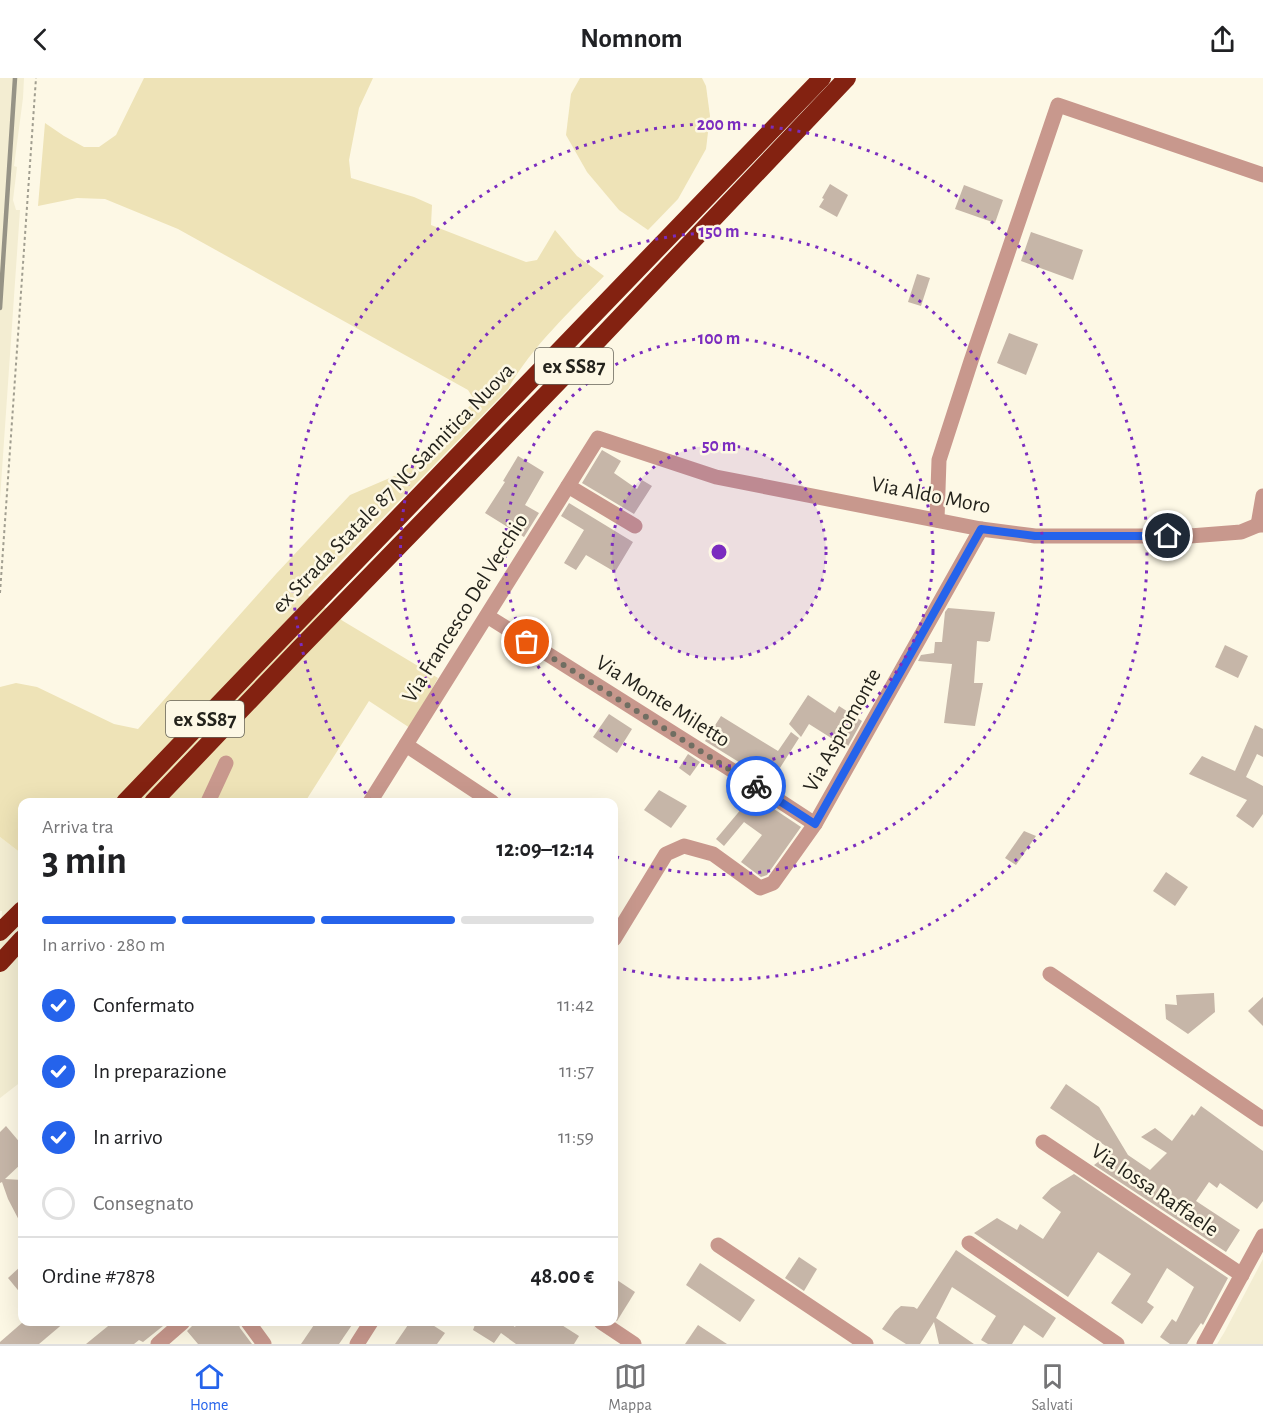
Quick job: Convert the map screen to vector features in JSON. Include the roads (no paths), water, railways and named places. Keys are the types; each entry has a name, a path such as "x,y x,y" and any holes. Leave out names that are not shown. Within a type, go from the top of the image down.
{"highway":[{"name":"ex Strada Statale 87 NC Sannitica Nuova","path":"129,798 822,78"},
{"name":"ex Strada Statale 87 NC Sannitica Nuova","path":"157,798 568,372 847,78"},
{"path":"0,932 18,914"},
{"path":"0,963 18,943"}],"street":[{"path":"937,520 939,460 970,361 1058,105 1263,175"},
{"name":"Via Aldo Moro","path":"598,438 716,477 981,529 1035,536 1190,536 1241,532 1260,525"},
{"name":"Via Francesco Del Vecchio","path":"373,798 598,438"},
{"path":"568,486 635,526"},
{"path":"1260,525 1263,496"},
{"name":"Via Aspromonte","path":"618,932 666,854 684,846 713,854 760,888 772,883 815,824 981,529"},
{"name":"Via Monte Miletto","path":"487,616 815,824"},
{"path":"406,745 486,798"},
{"path":"210,798 226,763"},
{"path":"1050,974 1263,1119"},
{"name":"Via Iossa Raffaele","path":"1043,1142 1242,1275"},
{"path":"1204,1344 1263,1236"},
{"path":"969,1243 1117,1344"},
{"path":"718,1245 860,1342"},
{"path":"158,1344 178,1326"},
{"path":"251,1326 264,1344"},
{"path":"357,1344 368,1326"},
{"path":"607,1326 634,1344"}],"railway":[{"path":"0,308 15,78"}]}
